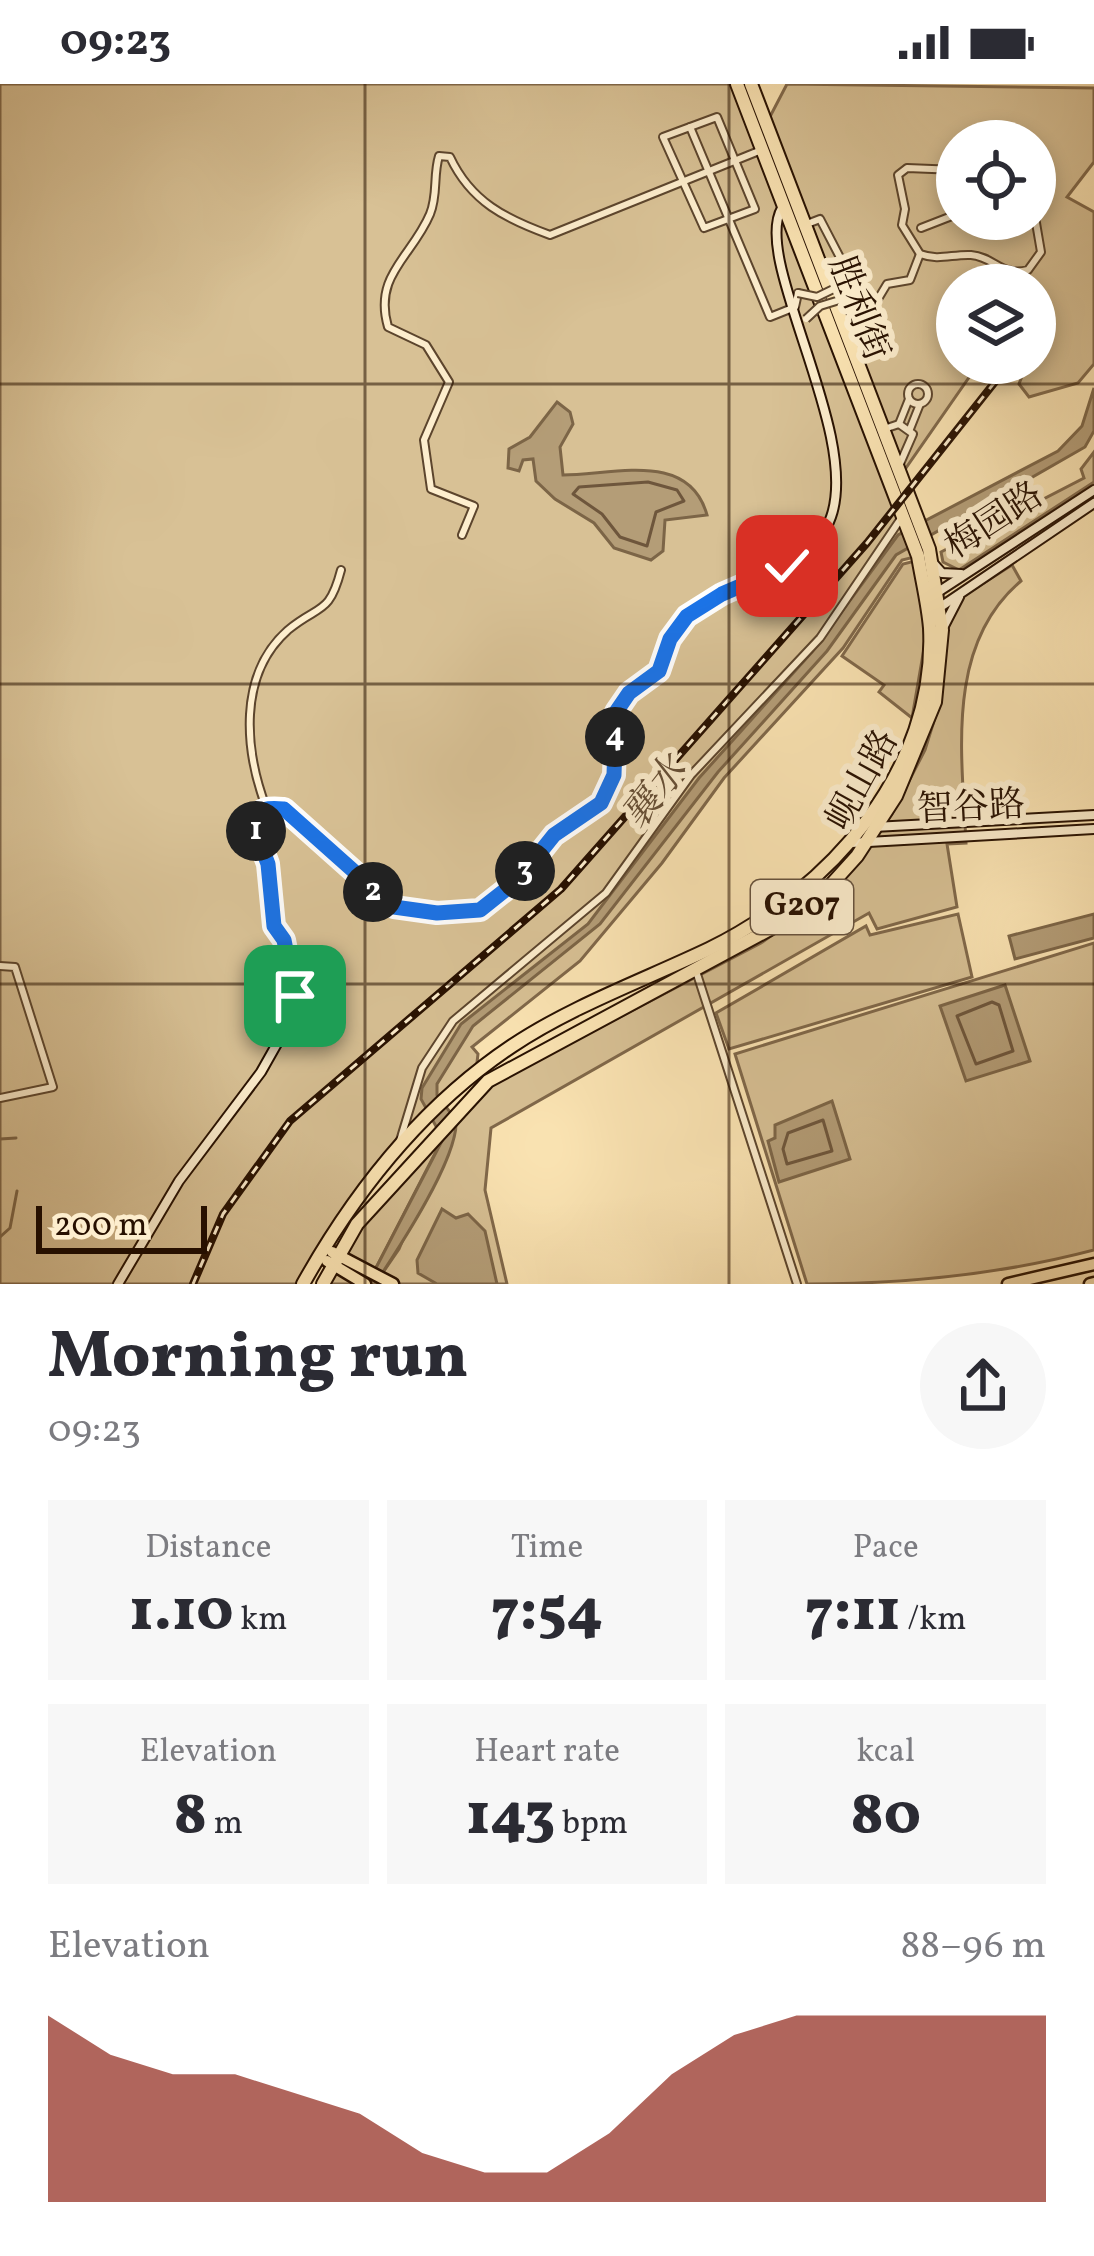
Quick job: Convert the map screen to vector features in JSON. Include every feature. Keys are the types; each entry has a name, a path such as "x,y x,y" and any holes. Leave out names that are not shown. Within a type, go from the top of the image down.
{"highway":[{"name":"胜利街","path":"737,84 926,554"},
{"name":"胜利街","path":"751,84 898,467 910,518"},
{"name":"岘山路","path":"357,1224 488,1081 782,922 845,869 898,794 935,702 941,633 926,554"},
{"name":"岘山路","path":"397,1150 442,1101 518,1042 772,912 817,878 851,843 871,834 923,700 932,604"},
{"path":"303,1284 321,1252 397,1150"},
{"name":"G207","path":"326,1284 357,1224"}],"main road":[{"path":"357,1224 349,1248 365,1284"},
{"path":"321,1252 356,1272 393,1284"},
{"path":"1008,1284 1094,1264"},
{"path":"326,1284 356,1272"}],"street":[{"path":"717,117 755,209 704,228 664,137 690,128 717,117"},
{"path":"690,128 770,317 795,307"},
{"path":"462,535 474,506 431,489 424,440 449,382 426,345 388,327 382,305 388,278 430,216 439,156 450,157 465,184 493,212 550,235 763,149"},
{"path":"936,169 907,168 898,175 905,208 902,225 920,254 940,260 970,255 1010,274 1037,262 1038,240"},
{"path":"266,807 284,809 296,818 394,907 437,913 480,910 518,880 554,835 601,803 614,775 616,712 629,693 659,671 670,639 687,616 722,594 787,566 830,521 836,492 828,424 776,244 777,217 785,204"},
{"path":"806,224 820,219 860,294"},
{"path":"921,228 936,222"},
{"path":"795,307 797,293 818,302 860,294 878,298 887,284 910,280 920,254"},
{"path":"795,307 806,319 818,302 854,279"},
{"path":"899,424 911,384 930,391 910,428"},
{"path":"909,399 920,403"},
{"path":"904,411 916,415"},
{"path":"884,429 899,424 913,434 898,467"},
{"name":"梅园路","path":"932,604 968,572 1094,490"},
{"name":"梅园路","path":"932,604 962,592 1094,503"},
{"path":"397,1150 422,1068 453,1021 606,893 691,776 820,638 910,518"},
{"path":"926,554 942,573 968,572"},
{"path":"266,807 250,748 254,684 285,633 327,608 341,570"},
{"path":"941,633 962,592"},
{"path":"898,794 897,812 914,825"},
{"path":"118,1284 179,1181 261,1072 283,1033 295,996 284,940 274,926 268,864 252,821 266,807"},
{"name":"智谷路","path":"871,834 914,825 1094,815"},
{"name":"智谷路","path":"871,834 1094,830"},
{"path":"0,966 15,967 53,1088 0,1098"},
{"path":"695,971 797,1284"}],"shaded area":[{"path":"0,84 744,84 762,132 787,84 1094,88 1094,162 1067,197 1094,212 1094,364 1078,383 1029,397 1019,384 1056,384 1056,264 936,264 936,384 964,384 901,475 837,307 827,311 892,489 906,473 927,554 902,560 843,648 724,778 662,863 580,961 472,1047 478,1054 476,1071 408,1136 303,1284 0,1284","holes":["763,134 776,147 828,283 818,287 763,149"]},
{"path":"1094,452 1094,482 959,570 943,562 941,552 1084,478 1081,469"},
{"path":"915,561 927,631 912,718 879,692 884,685 842,656 903,564"},
{"path":"1012,565 1021,581 997,607 980,636 963,703 966,843 947,844 957,907 877,929 869,913 491,1128 485,1190 507,1284 375,1284 399,1249 454,1118 490,1085 761,943 834,890 892,814 925,750 939,705 946,607"},
{"path":"958,914 972,977 729,1049 716,1013 866,926 870,935"},
{"path":"1094,943 1094,1250 952,1276 807,1284 735,1054"},
{"path":"443,1138 377,1266 362,1284 323,1284 334,1264 351,1277 359,1267 339,1256 357,1224"}],"water":[{"name":"襄水","path":"1094,388 1094,431 1085,447 896,555 827,651 718,772 600,924 473,1026 437,1084 437,1095 456,1120 448,1157 375,1284 361,1284 377,1266 443,1139 421,1099 422,1088 461,1024 588,924 699,778 812,652 898,535 1058,451 1082,426"},
{"path":"557,402 570,412 573,424 560,447 563,475 667,474 684,481 698,495 707,515 665,520 663,551 651,560 614,548 594,523 536,481 533,459 523,460 519,471 508,468 509,449 530,437"},
{"path":"1094,914 1094,938 1015,959 1009,936"},
{"path":"1005,985 1030,1061 966,1081 940,1006"},
{"path":"832,1101 850,1159 779,1182 768,1141 775,1138 775,1125"},
{"path":"442,1209 456,1218 468,1214 485,1231 497,1284 437,1284 418,1273 417,1260"}],"waterway":[{"path":"0,1139 16,1138"},
{"path":"0,1237 10,1228 17,1191"}],"railway":[{"path":"193,1284 223,1214 290,1121 561,889 867,543 993,384"}],"route":[{"path":"295,996 284,940 274,926 268,864 252,821 256,814 266,807 284,809 394,907 437,913 480,910 518,880 554,835 601,803 614,775 616,712 629,693 659,671 670,639 687,616 722,594 787,566"}]}
